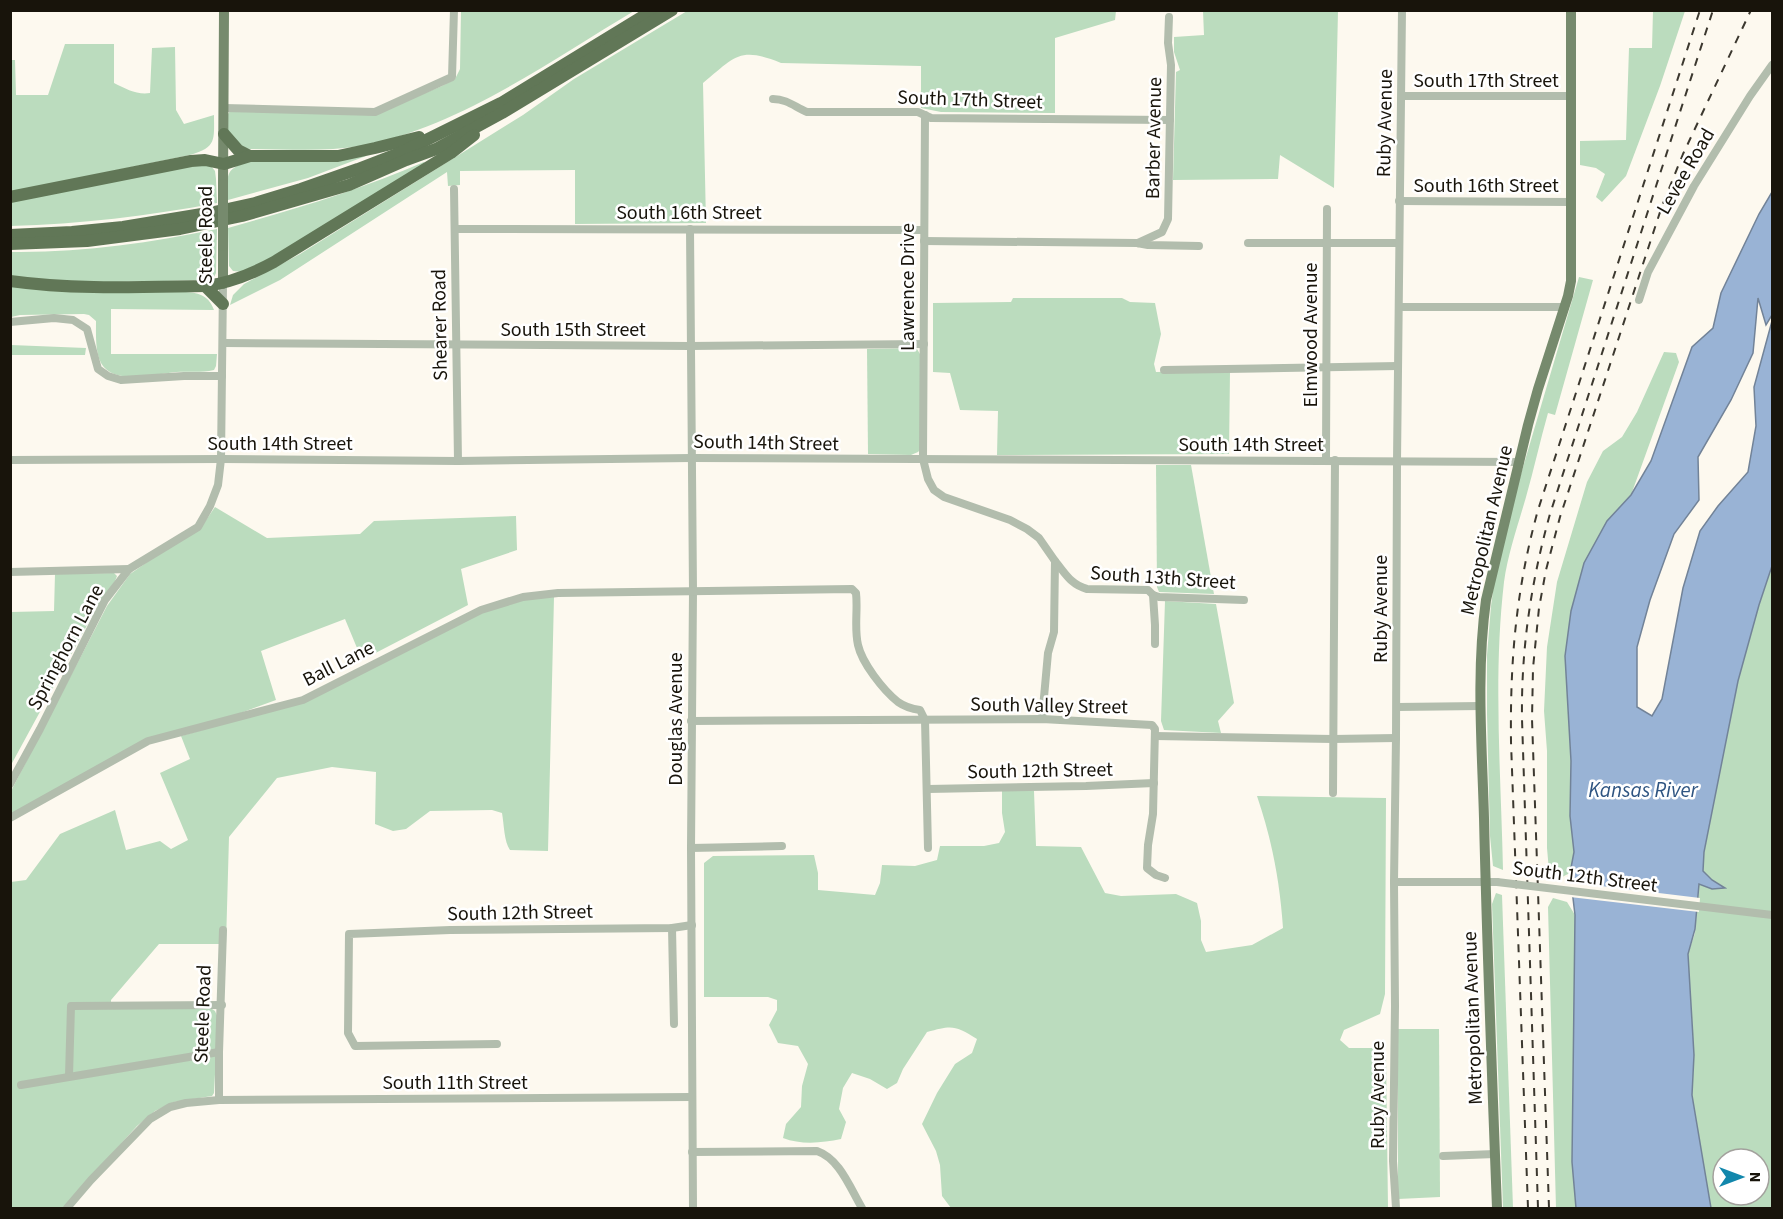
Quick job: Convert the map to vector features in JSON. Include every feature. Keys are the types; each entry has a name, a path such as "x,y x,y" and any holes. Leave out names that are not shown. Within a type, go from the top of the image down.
{"highway":[{"path":"10,235 123,227 214,212 301,189 402,152 501,103 653,10"},
{"path":"10,244 87,241 160,232 242,216 349,185 435,149 502,113 672,10"},
{"path":"10,281 92,288 206,286 223,284 250,275 451,153 502,113"},
{"path":"10,197 191,160 206,160 224,164 250,156 338,156 449,128"},
{"path":"224,134 238,150 250,156"},
{"path":"206,286 223,304"}],"main road":[{"name":"Steele Road","path":"223,284 224,10"},
{"name":"Metropolitan Avenue","path":"1497,1209 1491,882 1481,706 1482,648 1486,600 1528,425 1571,281 1571,10"}],"street":[{"path":"224,108 375,112 452,77 454,10"},
{"name":"Ruby Avenue","path":"1395,1209 1393,1161 1394,882 1402,10"},
{"name":"Barber Avenue","path":"1137,243 1162,232 1168,219 1169,17"},
{"name":"Levee Road","path":"1640,300 1648,272 1694,186 1750,96 1773,65"},
{"name":"South 17th Street","path":"1402,96 1570,96"},
{"name":"South 17th Street","path":"773,99 787,101 807,112 918,112 931,118 1170,120"},
{"name":"Lawrence Drive","path":"925,115 924,459 928,479 934,490 944,497 1010,520 1027,529 1039,538 1055,561"},
{"name":"Shearer Road","path":"454,189 458,460"},
{"name":"South 16th Street","path":"1400,201 1572,202"},
{"name":"Elmwood Avenue","path":"1327,209 1326,366 1331,460 1333,739"},
{"name":"South 16th Street","path":"454,228 924,230"},
{"name":"Douglas Avenue","path":"690,229 693,591 691,721 693,1209"},
{"path":"924,241 1137,243 1199,246"},
{"path":"1248,243 1399,243"},
{"name":"Steele Road","path":"221,459 223,284"},
{"path":"1399,307 1564,307"},
{"path":"10,322 54,318 73,320 87,329 98,369 108,376 121,380 184,375 222,375"},
{"name":"South 15th Street","path":"223,343 690,346 924,344"},
{"path":"1164,370 1398,366"},
{"name":"South 14th Street","path":"10,460 691,458 1520,462"},
{"name":"Springhorn Lane","path":"10,784 105,600 129,569 198,527 218,486 221,459"},
{"path":"1042,719 1048,653 1054,632 1055,561"},
{"name":"South 13th Street","path":"1055,561 1072,582 1087,589 1148,590 1159,597 1244,600"},
{"path":"10,572 129,569"},
{"path":"693,591 852,589 856,593 858,645 863,660 887,691 909,708 920,710 925,720 928,848"},
{"name":"Ball Lane","path":"10,818 148,741 303,700 481,610 523,597 558,593 693,591"},
{"path":"1153,595 1155,644"},
{"path":"1397,707 1481,706"},
{"name":"South Valley Street","path":"691,721 1042,719 1150,724 1155,729 1155,736"},
{"path":"1165,878 1147,868 1153,814 1155,736 1396,738"},
{"path":"1333,739 1333,793"},
{"name":"South 12th Street","path":"928,789 1154,783"},
{"path":"691,848 782,846"},
{"name":"South 12th Street","path":"1394,882 1491,882 1773,915"},
{"name":"South 12th Street","path":"497,1044 356,1046 348,1033 349,934 450,930 672,928 692,925"},
{"path":"672,928 674,1024"},
{"name":"Steele Road","path":"219,1100 223,930"},
{"path":"69,1076 71,1006 222,1005"},
{"path":"21,1085 219,1052"},
{"name":"South 11th Street","path":"67,1209 91,1180 150,1119 170,1107 186,1103 219,1100 691,1096"},
{"path":"692,1152 808,1149 824,1153 834,1161 862,1209"},
{"path":"1443,1156 1495,1154"}],"green space":[{"path":"461,11 634,11 536,71 468,109 396,137 360,146 305,150 244,148 228,134 230,111 384,110 442,86 455,79 460,69"},
{"path":"687,11 1116,11 1115,20 1055,38 1055,113 941,112 921,108 921,66 781,63 756,55 746,55 731,61 703,83 706,223 575,224 575,170 460,171 460,185 448,186 447,172 280,280 230,305 233,295 244,284 300,254 523,115 574,79"},
{"path":"1203,11 1338,11 1334,188 1280,155 1278,179 1173,180 1176,72 1180,70 1174,52 1174,37 1204,35"},
{"path":"1653,11 1685,11 1626,176 1602,202 1596,197 1605,174 1596,168 1580,165 1580,141 1626,140 1629,48 1652,48"},
{"path":"65,44 114,44 114,83 141,93 150,93 152,48 175,47 176,110 184,124 214,115 212,141 205,149 190,155 11,192 11,60 15,60 16,95 48,95"},
{"path":"365,155 308,178 228,200 229,174 235,167 249,161"},
{"path":"424,162 426,165 273,258 243,272 233,271 229,266 228,228 352,190"},
{"path":"196,164 211,166 215,171 217,203 114,219 11,226 11,201"},
{"path":"217,229 216,273 209,280 71,283 11,277 11,252 63,251 114,246"},
{"path":"1579,277 1593,280 1555,415 1548,413 1504,582 1498,690 1503,870 1493,866 1490,836 1487,655 1491,606 1495,576 1513,501"},
{"path":"10,285 200,294 207,298 214,310 111,309 111,354 217,354 216,366 214,370 136,377 115,374 107,370 99,359 96,321 89,315 11,317"},
{"path":"1013,298 1122,298 1130,302 1155,303 1161,334 1154,364 1156,372 1230,371 1229,454 997,455 998,411 960,410 950,373 933,372 933,303 1011,302"},
{"path":"11,345 86,348 85,355 11,355"},
{"path":"914,348 920,354 920,450 911,455 868,454 867,349"},
{"path":"1664,352 1676,353 1679,362 1631,495 1607,521 1565,656 1571,761 1570,816 1574,852 1570,873 1558,879 1549,871 1547,848 1547,751 1544,711 1547,647 1557,582 1587,482 1603,451 1622,437 1637,412"},
{"path":"1156,465 1191,465 1214,594 1159,592 1157,587"},
{"path":"215,507 267,538 360,534 374,521 516,516 517,550 461,569 468,605 362,660 345,619 261,651 276,700 238,714 156,736 11,814 11,791 107,606 130,574 204,523"},
{"path":"1772,566 1772,1208 1711,1208 1692,1095 1694,1055 1688,954 1695,933 1699,883 1712,889 1724,887 1703,871 1704,852 1738,681"},
{"path":"114,573 117,576 115,581 97,607 11,765 11,612 54,611 55,574"},
{"path":"554,597 548,851 510,850 505,838 502,813 492,810 430,811 406,829 393,831 375,824 376,772 332,767 277,778 229,837 226,944 159,944 111,1000 111,1009 212,1009 215,1011 218,1018 214,1093 212,1096 174,1102 155,1111 137,1126 63,1208 11,1208 11,882 26,880 60,834 115,810 126,850 160,841 171,849 188,840 160,773 190,759 181,736 306,700 479,614 527,599"},
{"path":"1165,601 1216,604 1234,703 1218,721 1221,733 1164,730 1161,721"},
{"path":"1002,791 1034,791 1036,846 1081,847 1105,893 1121,896 1176,894 1197,903 1201,921 1201,940 1206,952 1252,945 1283,928 1274,861 1257,796 1386,798 1385,994 1380,1014 1344,1030 1340,1040 1349,1048 1381,1048 1386,1054 1388,1208 951,1208 942,1196 940,1165 936,1151 922,1124 955,1064 972,1053 977,1039 953,1028 927,1032 903,1069 897,1083 887,1089 870,1079 852,1073 843,1088 839,1109 846,1122 841,1139 812,1143 783,1138 786,1124 801,1107 802,1086 808,1064 798,1046 778,1043 769,1025 777,1010 777,1000 768,997 704,997 704,863 713,856 814,855 818,873 818,890 875,895 880,883 882,865 915,866 937,860 940,846 984,846 999,843 1005,832"},
{"path":"1496,893 1502,895 1513,1208 1503,1208 1492,904"},
{"path":"1553,898 1567,902 1575,915 1572,1160 1576,1208 1556,1208 1548,907"},
{"path":"1398,1029 1439,1029 1440,1197 1398,1199"}],"water":[{"name":"Kansas River","path":"1772,192 1772,315 1766,325 1758,298 1753,353 1731,400 1698,457 1699,500 1674,534 1650,600 1637,647 1637,707 1652,716 1662,699 1683,588 1700,531 1718,506 1748,472 1756,426 1754,387 1772,321 1772,566 1738,681 1704,852 1703,871 1725,888 1712,889 1699,884 1695,929 1688,954 1694,1055 1692,1095 1711,1208 1576,1208 1572,1162 1575,915 1570,873 1574,852 1570,816 1571,761 1565,656 1571,611 1584,563 1607,521 1631,495 1651,461 1692,347 1713,328 1721,293"}],"pier":[{"path":"1568,882 1700,898 1699,912 1570,897"}],"railway":[{"path":"1528,1208 1511,742 1513,653 1524,568 1538,510 1700,10"},
{"path":"1538,1208 1522,719 1523,667 1528,616 1537,565 1550,514 1713,10"},
{"path":"1549,1208 1532,719 1533,668 1539,608 1560,517 1662,206 1683,154 1751,10"}]}
